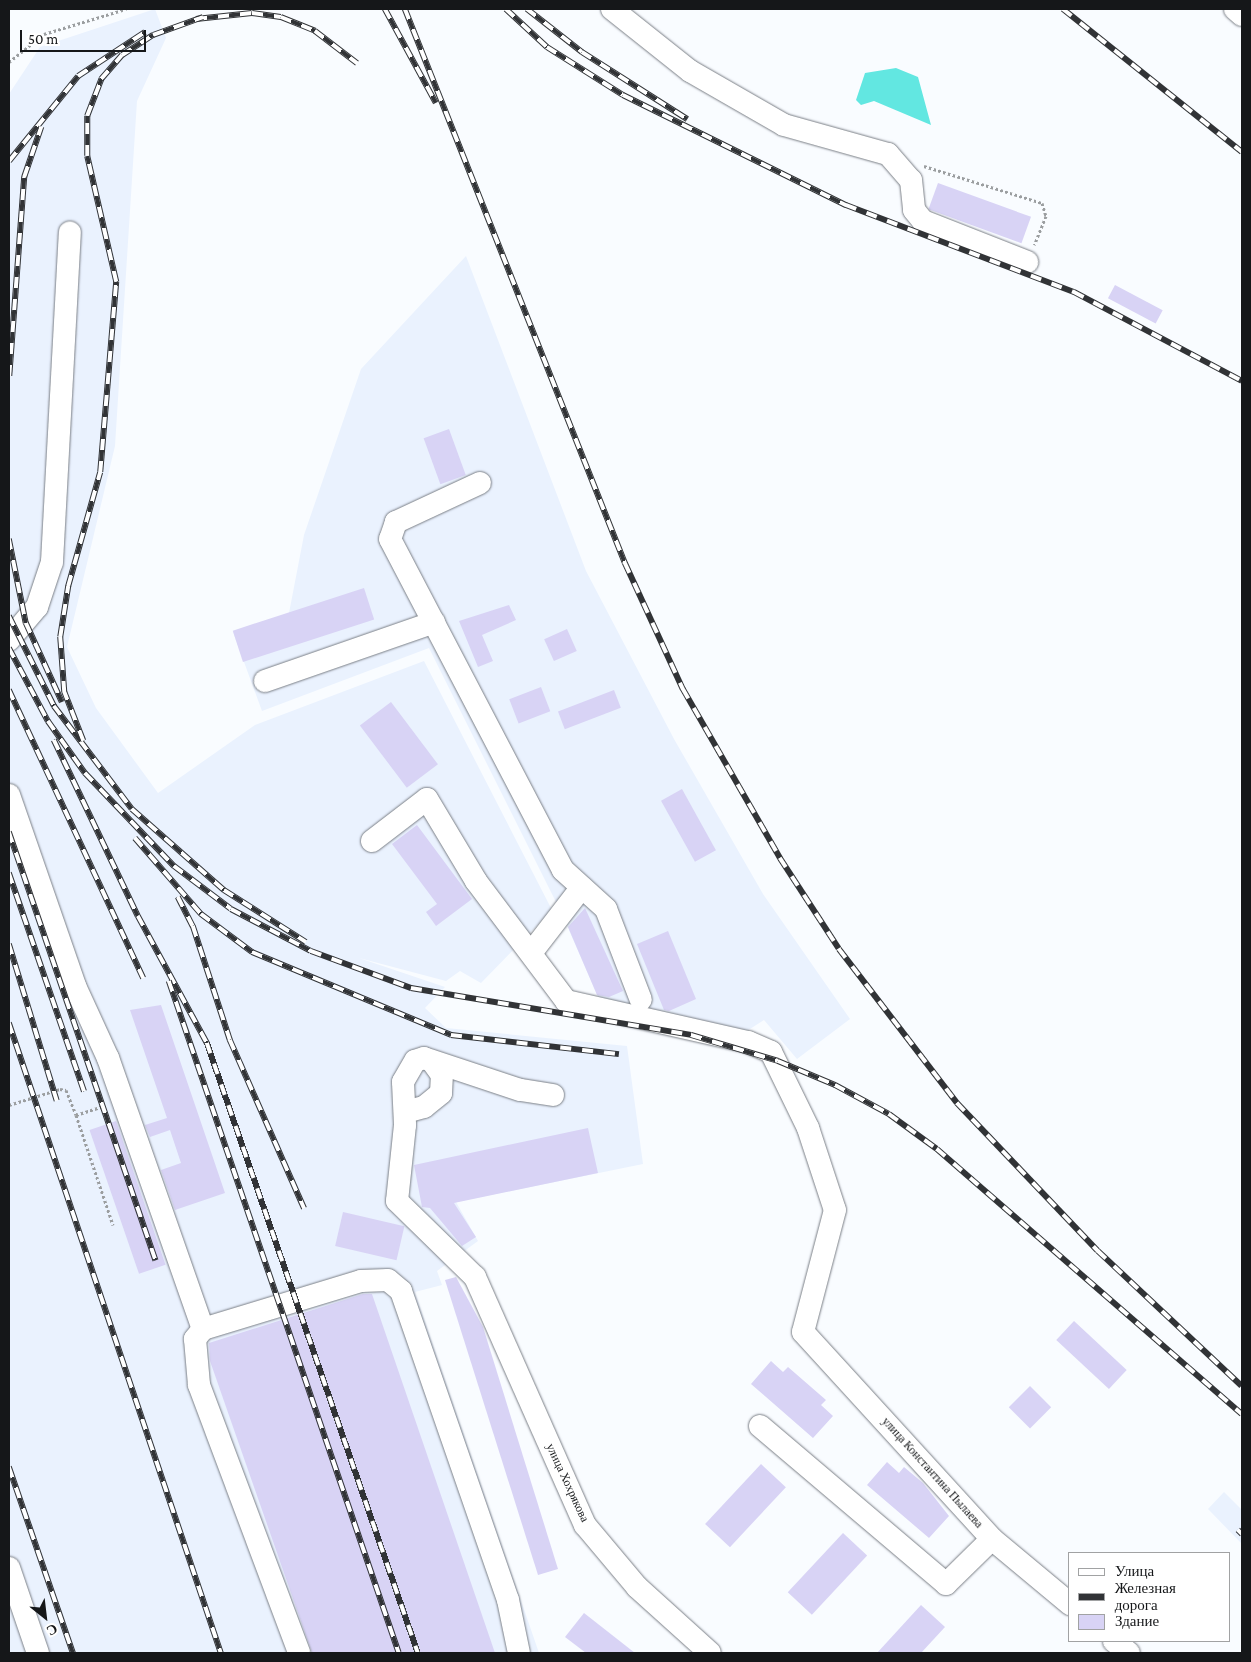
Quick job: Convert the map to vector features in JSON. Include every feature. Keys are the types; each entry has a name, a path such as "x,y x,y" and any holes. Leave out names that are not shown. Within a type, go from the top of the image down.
{"street":[{"path":"612,9 690,71 784,125 888,154 911,180 914,210 923,221 1027,262"},
{"path":"1235,9 1242,15"},
{"path":"9,640 37,606 53,554 70,232"},
{"path":"480,483 396,522 390,539 563,870 606,909 641,1000"},
{"path":"265,680 434,622"},
{"path":"9,795 76,986 123,1100 203,1329"},
{"path":"372,841 427,799 476,881 527,948 582,887"},
{"name":"улица Константина Пылаева","path":"527,948 566,1002 764,1046 778,1061 808,1128 835,1210 803,1332 992,1539 1068,1602"},
{"path":"432,1061 442,1075 442,1093 432,1103 405,1112 403,1082 409,1066 415,1061 432,1061 520,1090 554,1095"},
{"name":"улица Хохрякова","path":"405,1112 397,1201 475,1277 585,1525 637,1587 710,1653"},
{"path":"299,1653 199,1385 195,1339 203,1329 361,1281 388,1280 401,1292 508,1600 519,1653"},
{"path":"760,1426 946,1584 992,1539"},
{"path":"9,1568 38,1653"},
{"path":"1115,1642 1129,1653"}],"path":[{"path":"9,62 44,34 126,9"},
{"path":"916,163 1042,203 1046,216 1027,262"},
{"path":"9,1105 60,1089 66,1090 113,1225"},
{"path":"76,1115 123,1100"}],"shaded area":[{"path":"155,9 166,38 137,101 115,446 67,647 96,708 158,793 255,725 424,661 552,910 481,983 460,971 446,981 359,958 445,987 425,1008 446,1028 627,1046 643,1164 456,1202 478,1241 437,1271 442,1285 415,1292 539,1653 9,1653 9,94 40,47"},
{"path":"466,256 586,571 674,739 763,894 850,1019 797,1059 764,1020 742,1034 600,1001 561,912 429,648 262,711 233,632 289,613 304,535 361,369"},
{"path":"1224,1492 1242,1510 1242,1544 1208,1509"}],"water":[{"path":"896,68 918,77 931,125 874,101 861,105 856,100 865,73"}],"building":[{"path":"938,183 1031,217 1021,243 928,209"},
{"path":"1115,285 1163,310 1156,324 1108,298"},
{"path":"449,429 466,475 440,484 424,438"},
{"path":"364,588 374,619 243,662 233,631"},
{"path":"509,605 516,620 482,635 493,661 478,667 459,621"},
{"path":"567,629 577,651 554,661 544,639"},
{"path":"541,687 550,711 519,723 509,699"},
{"path":"614,690 621,708 565,729 558,712"},
{"path":"391,702 438,764 407,788 360,725"},
{"path":"682,789 716,850 695,862 661,801"},
{"path":"417,825 472,899 436,926 426,912 437,904 392,844"},
{"path":"585,908 623,991 609,997 597,995 568,927"},
{"path":"668,931 696,999 669,1011 664,1010 637,944"},
{"path":"161,1005 225,1193 175,1210 161,1170 181,1163 170,1130 150,1137 145,1125 167,1118 130,1010"},
{"path":"116,1121 165,1265 139,1274 90,1130"},
{"path":"588,1128 598,1173 454,1203 476,1237 462,1246 430,1208 422,1207 414,1165"},
{"path":"343,1212 404,1226 397,1260 335,1246"},
{"path":"456,1277 483,1327 558,1569 538,1575 445,1280"},
{"path":"363,1294 372,1294 495,1653 312,1653 210,1361 209,1343"},
{"path":"1074,1321 1127,1370 1109,1389 1056,1340"},
{"path":"771,1361 783,1372 788,1367 826,1400 821,1405 833,1416 813,1438 751,1384"},
{"path":"1030,1386 1051,1407 1030,1428 1009,1407"},
{"path":"887,1462 899,1473 904,1467 923,1483 949,1516 929,1538 867,1485"},
{"path":"761,1464 786,1487 730,1547 705,1524"},
{"path":"843,1533 867,1556 812,1615 788,1592"},
{"path":"921,1605 945,1627 921,1653 877,1653"},
{"path":"584,1613 635,1653 586,1653 565,1637"}],"railway":[{"path":"385,9 436,103"},
{"path":"405,9 625,563 683,689 780,858 839,949 957,1103 1098,1251 1242,1386"},
{"path":"506,9 547,47 623,95 846,205 1074,292 1242,381"},
{"path":"527,9 582,52 687,119"},
{"path":"1063,9 1242,152"},
{"path":"196,19 252,13 281,17 315,31 357,63"},
{"path":"83,741 64,692 60,637 68,586 100,472 116,282 87,156 87,116 101,79 122,55 153,35 203,17"},
{"path":"9,161 78,76 145,32"},
{"path":"9,376 24,177 41,127"},
{"path":"9,539 26,623 62,702"},
{"path":"9,616 54,706 132,809 224,890 306,942"},
{"path":"9,648 48,721 85,773 174,866 231,909 311,951 411,988 691,1035 778,1061 835,1085 889,1114 937,1149 1242,1414"},
{"path":"9,690 143,978"},
{"path":"54,740 138,916 207,1043 418,1653"},
{"path":"9,832 156,1261"},
{"path":"135,838 201,914 252,952 451,1035 619,1054"},
{"path":"9,873 84,1091"},
{"path":"178,897 193,926 230,1040 304,1208"},
{"path":"9,944 57,1101"},
{"path":"169,981 399,1653"},
{"path":"9,1023 221,1653"},
{"path":"9,1467 73,1653"},
{"path":"1238,1530 1242,1534"}]}
